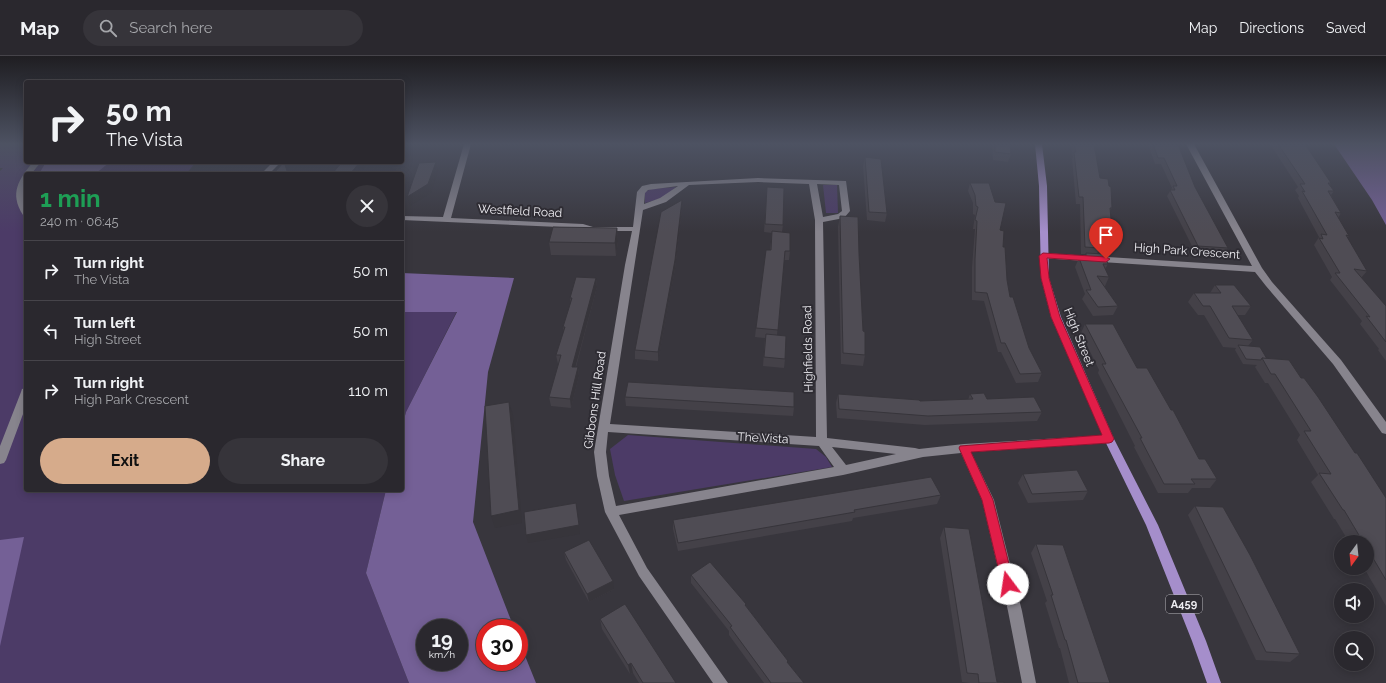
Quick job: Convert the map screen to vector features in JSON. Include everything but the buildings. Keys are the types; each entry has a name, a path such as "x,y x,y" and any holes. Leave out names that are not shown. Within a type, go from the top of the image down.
{"main road":[{"name":"High Street","path":"1042,173 1044,186 1043,256 1045,278 1056,317 1109,439 1152,525 1199,641 1214,683"}],"street":[{"path":"446,220 459,173"},
{"name":"High Park Crescent","path":"1206,173 1258,269 1269,284 1337,362 1386,430"},
{"path":"24,179 22,181 19,196 24,208"},
{"path":"640,208 663,200 687,183 758,180 843,183 846,210 841,216 819,220"},
{"name":"Gibbons Hill Road","path":"687,183 645,188 641,192 637,229 629,265 600,452 603,476 611,512 644,572 721,683"},
{"name":"Highfields Road","path":"812,183 819,220 822,442"},
{"name":"Westfield Road","path":"404,218 583,226 593,229 637,229"},
{"name":"High Park Crescent","path":"1043,256 1258,269"},
{"path":"0,460 24,397"},
{"name":"The Vista","path":"603,428 822,442 923,453"},
{"name":"The Vista","path":"611,512 843,470 923,453 964,448 1109,439"},
{"path":"822,442 843,470"},
{"path":"964,448 988,500 1015,611 1029,683"}],"shaded area":[{"path":"0,173 24,173 24,492 386,492 366,573 409,683 0,683"},
{"path":"1354,173 1386,173 1386,225 1372,200"},
{"path":"823,185 837,185 838,213 826,213"},
{"path":"676,187 663,198 645,203 645,192 651,189"},
{"path":"404,273 514,278 488,372 473,522 511,619 476,619 476,671 528,671 528,663 536,683 409,683 366,573 386,492 404,492 404,420 406,412 457,312 404,312"},
{"path":"457,311 406,412 404,420 404,312"},
{"path":"628,435 816,449 826,457 832,467 624,501 615,475 610,449"},
{"path":"24,537 0,646 0,540"}],"route":[{"path":"1008,584 988,500 964,448 1109,439 1056,317 1045,278 1043,256 1106,259"}]}
